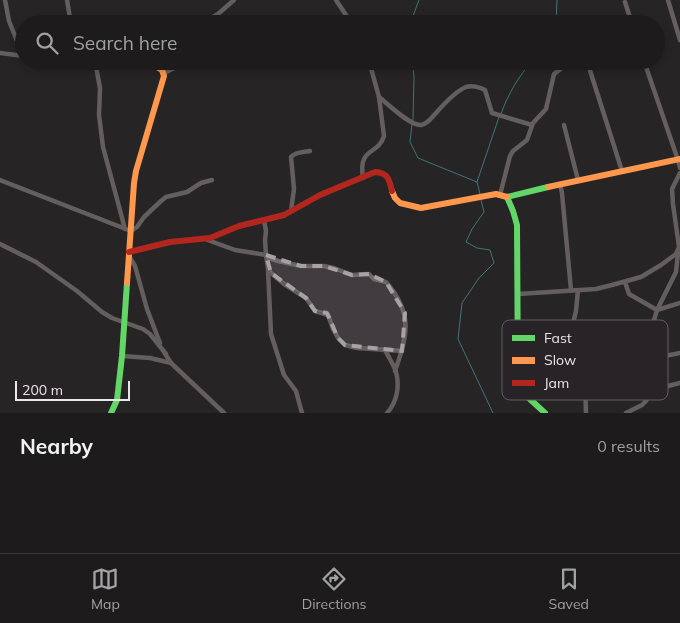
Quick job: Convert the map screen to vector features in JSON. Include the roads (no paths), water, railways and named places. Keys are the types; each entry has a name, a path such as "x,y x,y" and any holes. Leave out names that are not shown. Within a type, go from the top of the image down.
{"street":[{"path":"5,0 9,21 15,36"},
{"path":"67,0 70,15"},
{"path":"216,15 234,0"},
{"path":"336,0 346,15"},
{"path":"668,0 680,40"},
{"path":"625,2 629,15"},
{"path":"0,53 15,55"},
{"path":"97,70 100,88 99,115 103,147 128,230"},
{"path":"111,413 117,400 122,356 128,230 134,183 164,78 162,70"},
{"path":"164,74 169,70"},
{"path":"363,178 364,158 382,142 384,136 379,97 372,70"},
{"path":"518,320 517,226 515,214 504,196 510,156 527,140 532,125 546,109 554,74 559,70"},
{"path":"590,70 622,171"},
{"path":"647,70 679,159 680,168"},
{"path":"379,97 408,120 421,125 427,123 436,112 467,87 481,88 485,90 492,113 532,125"},
{"path":"564,125 578,180"},
{"path":"291,212 294,189 291,158 296,153 310,151"},
{"path":"128,253 170,242 205,239 239,226 291,212 320,195 375,172 380,172 390,180 396,200 409,206 421,208 491,195 504,196 516,194 679,159"},
{"path":"654,320 676,272 679,247 672,189 680,172"},
{"path":"0,180 128,230 137,227 144,217 166,197 186,192 201,183 212,180"},
{"path":"560,184 571,290"},
{"path":"673,204 680,203"},
{"path":"264,220 271,334 284,375 296,391 302,413"},
{"path":"205,239 236,250 266,255 278,261 301,266 324,266 352,275 369,274 374,279 386,282 405,313 406,333 396,371"},
{"path":"0,244 36,262 112,318 142,329 150,334 166,354"},
{"path":"518,294 596,289 625,282 641,277 661,266 679,251"},
{"path":"128,253 135,266 156,333 171,363 224,413"},
{"path":"268,268 284,284 306,298 315,311 328,315 338,338 345,345 357,348 402,351"},
{"path":"625,282 630,294 657,310 680,303"},
{"path":"574,320 578,290"},
{"path":"385,350 396,371 398,391 387,413"},
{"path":"122,356 150,358 171,363"},
{"path":"532,400 545,413"},
{"path":"586,400 586,413"},
{"path":"626,413 646,400"}],"waterway":[{"path":"413,15 419,0"},
{"path":"556,15 557,0"},
{"path":"413,70 413,120"},
{"path":"501,114 514,86 525,70"},
{"path":"477,182 499,117"},
{"path":"412,124 410,142 418,158 477,182 480,194"},
{"path":"481,200 484,212 472,229 466,242 477,248 490,250 494,263 479,278 462,303 458,339 493,413"}]}
